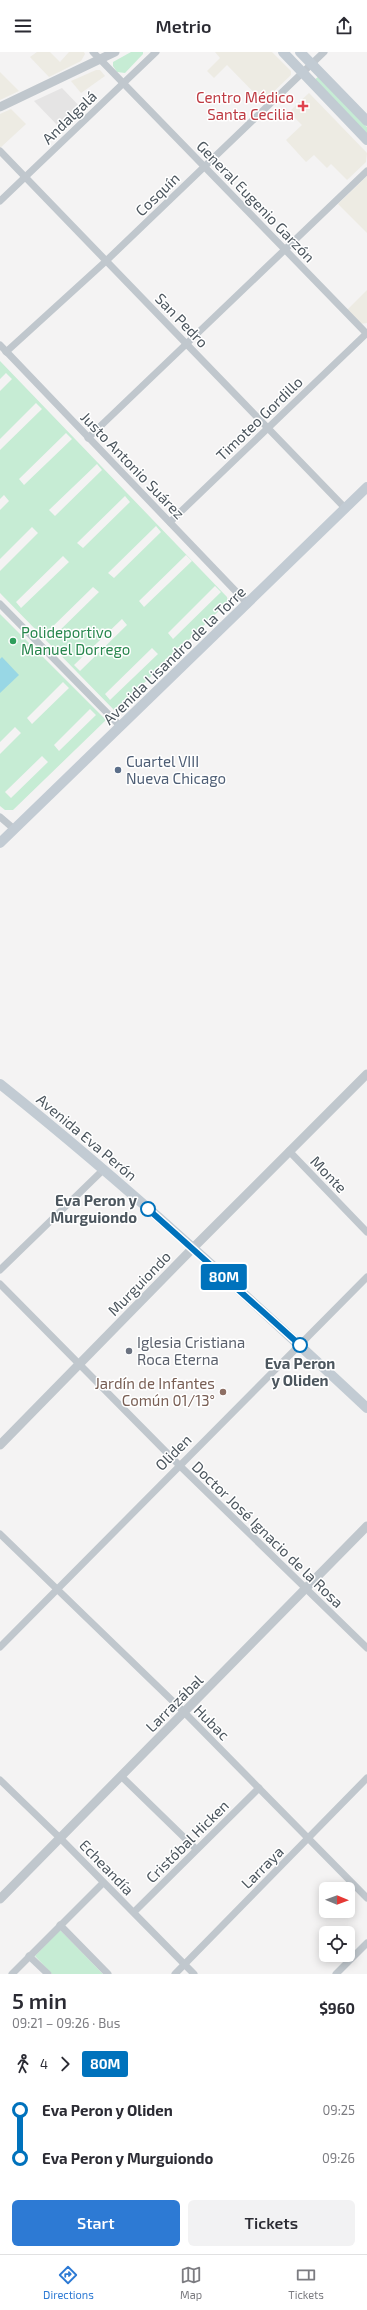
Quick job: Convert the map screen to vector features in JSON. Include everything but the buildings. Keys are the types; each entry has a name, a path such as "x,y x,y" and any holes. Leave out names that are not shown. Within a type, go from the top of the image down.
{"main road":[{"path":"283,52 367,140"},
{"path":"300,52 367,121"},
{"name":"Avenida Lisandro de la Torre","path":"0,843 367,487"},
{"name":"Avenida Eva Perón","path":"0,1084 103,1170 192,1248 300,1345 367,1408"}],"street":[{"name":"General Eugenio Garzón","path":"93,52 367,334"},
{"path":"0,107 116,52"},
{"name":"Andalgalá","path":"0,201 156,52"},
{"name":"Cosquín","path":"6,352 106,261 324,52"},
{"name":"San Pedro","path":"0,151 268,427 344,508"},
{"path":"88,438 367,171"},
{"name":"Timoteo Gordillo","path":"170,522 367,334"},
{"name":"Justo Antonio Suárez","path":"0,345 248,604"},
{"path":"0,604 121,727"},
{"path":"0,817 14,829"},
{"name":"Murguiondo","path":"0,1445 192,1248 367,1074"},
{"name":"Monte","path":"289,1152 367,1232"},
{"path":"0,1270 103,1170"},
{"name":"Oliden","path":"0,1647 178,1465 367,1277"},
{"name":"Doctor José Ignacio de la Rosa","path":"0,1284 178,1465 367,1648"},
{"name":"Larrazábal","path":"0,1899 367,1526"},
{"name":"Hubac","path":"0,1534 184,1712 367,1898"},
{"path":"121,1776 196,1849"},
{"name":"Larraya","path":"175,1974 367,1778"},
{"name":"Echeandía","path":"0,1780 60,1838 194,1974"},
{"name":"Cristóbal Hicken","path":"134,1912 259,1788"},
{"path":"12,1974 103,1883"},
{"path":"60,1925 108,1974"},
{"path":"336,1974 367,1943"},
{"path":"30,1956 48,1974"}],"shaded area":[{"path":"37,52 50,52 60,62 69,52 84,52 85,54 81,61 49,77 30,57"},
{"path":"215,52 272,52 291,71 291,75 263,102 227,65 214,78 207,71 220,58"},
{"path":"96,70 100,70 105,76 81,93 71,81"},
{"path":"0,72 19,91 0,100"},
{"path":"62,88 82,109 61,129 34,101"},
{"path":"309,93 367,153 366,162 347,180 331,164 327,168 314,155 306,162 286,140 302,125 289,112"},
{"path":"11,109 26,124 0,148 0,114"},
{"path":"367,176 367,233 338,204"},
{"path":"367,290 367,323 360,324 346,311"}],"green space":[{"path":"131,52 143,52 143,54 125,73 117,72 113,66 113,62"},
{"path":"318,77 367,127 367,135 314,80"},
{"path":"0,361 227,597 228,602 115,711 0,593 0,571 38,533 32,527 0,559 0,510 9,501 4,495 0,499 0,450 42,409 36,403 0,439 0,391 12,379 6,373 0,379","holes":["66,433 72,439 24,485 19,479","97,464 102,470 55,516 49,510","125,496 130,502 83,548 77,543","156,526 161,532 114,578 108,573","186,555 192,561 144,607 139,601","63,556 69,562 21,608 16,602","215,586 221,592 173,639 168,633","93,587 99,592 51,639 46,633","122,619 127,625 80,671 74,665","152,648 158,654 110,700 105,694"]},
{"path":"0,614 106,720 13,810 5,810 0,806 0,754 21,733 15,727 0,742","holes":["63,682 69,688 32,724 27,718","90,709 96,715 59,751 54,745","42,756 48,762 11,798 5,792"]},
{"path":"60,1930 103,1974 52,1974 35,1956"}],"water":[{"path":"2,657 19,675 0,693 0,659"}],"bus line":[{"name":"80M","path":"148,1209 300,1345"}],"place":[{"name":"Centro Médico Santa Cecilia","path":"303,106"},
{"name":"Polideportivo Manuel Dorrego","path":"13,641"},
{"name":"Cuartel VIII Nueva Chicago","path":"118,770"},
{"name":"Eva Peron y Murguiondo","path":"148,1209"},
{"name":"Eva Peron y Oliden","path":"300,1345"},
{"name":"Iglesia Cristiana Roca Eterna","path":"129,1351"},
{"name":"Jardín de Infantes Común 01/13°","path":"223,1392"}]}
